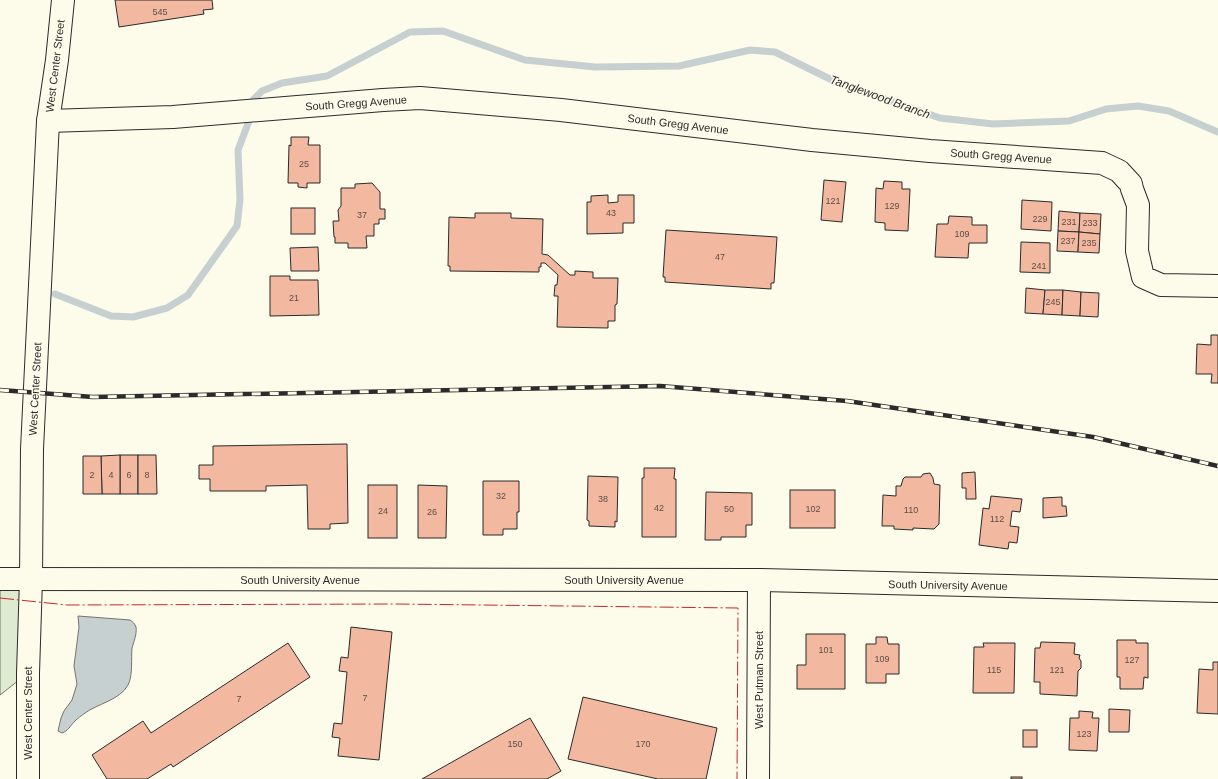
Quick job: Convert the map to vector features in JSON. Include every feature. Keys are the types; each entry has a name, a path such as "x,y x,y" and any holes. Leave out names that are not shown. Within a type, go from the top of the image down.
{"street":[{"name":"West Center Street","path":"28,779 28,673 31,579 32,449 48,121 57,60 63,0"},
{"name":"South Gregg Avenue","path":"48,121 173,117 420,98 561,110 812,140 930,151 1102,163 1119,171 1131,184 1138,205 1137,251 1144,277 1161,285 1218,286"},
{"name":"South University Avenue","path":"0,579 759,580 1218,591"},
{"name":"West Putman Street","path":"758,779 759,580"}],"green space":[{"path":"0,579 31,579 28,673 0,695"}],"shaded area":[{"path":"78,616 130,620 134,623 136,632 132,648 131,677 128,685 120,694 85,713 62,733 58,731 61,718 72,700 77,684 74,666 79,627"}],"building":[{"path":"115,0 212,0 213,9 203,10 204,14 119,27"},
{"path":"291,137 309,137 308,145 320,145 320,183 307,183 307,188 298,187 298,183 288,183 289,145 291,146"},
{"path":"824,180 846,182 842,222 821,220"},
{"path":"884,181 902,182 902,189 910,189 908,231 885,230 885,223 875,222 876,188 883,189"},
{"path":"372,183 380,192 380,209 385,209 385,219 379,219 379,224 374,224 374,236 366,236 367,248 348,248 348,243 335,243 333,221 339,221 338,210 341,206 341,188 355,188 355,184"},
{"path":"608,195 608,203 618,202 618,195 634,195 634,223 623,223 623,233 587,234 587,202 591,202 591,196"},
{"path":"1022,200 1052,202 1051,231 1021,229"},
{"path":"291,208 315,208 315,234 291,234"},
{"path":"1059,211 1080,213 1079,232 1058,231"},
{"path":"475,213 511,213 511,218 543,219 542,254 548,255 570,275 575,275 575,271 593,272 593,278 618,278 615,321 608,321 608,328 557,327 558,296 554,296 558,275 545,263 541,263 539,272 450,271 450,266 448,266 449,217 475,218"},
{"path":"1080,213 1101,214 1100,234 1079,232"},
{"path":"949,216 972,217 972,225 987,225 987,243 969,243 968,258 935,257 937,224 948,224"},
{"path":"666,230 777,237 774,283 771,283 771,289 665,282 665,277 663,277"},
{"path":"1058,231 1079,232 1078,252 1057,251"},
{"path":"1079,232 1100,234 1099,253 1078,252"},
{"path":"1021,242 1050,243 1050,273 1020,272"},
{"path":"318,247 319,271 291,271 290,248"},
{"path":"270,276 290,276 290,280 318,280 319,315 270,316"},
{"path":"1026,288 1045,290 1043,314 1025,313"},
{"path":"1045,290 1063,290 1062,315 1043,314"},
{"path":"1063,290 1081,292 1080,316 1062,315"},
{"path":"1081,292 1099,293 1098,317 1080,316"},
{"path":"1211,335 1218,335 1218,383 1211,383 1212,374 1196,374 1197,344 1211,345"},
{"path":"347,444 348,523 330,524 330,529 308,529 307,485 266,486 266,491 210,491 210,479 199,479 199,465 213,465 213,446"},
{"path":"120,455 138,455 138,494 120,494"},
{"path":"120,455 120,494 102,494 101,456"},
{"path":"138,455 156,455 157,494 138,494"},
{"path":"83,456 101,456 102,494 83,494"},
{"path":"644,468 675,468 676,537 642,537 642,478 644,478"},
{"path":"975,472 976,499 966,499 966,488 962,488 962,473"},
{"path":"930,473 934,484 940,485 939,524 934,529 913,528 913,530 894,529 894,526 882,526 883,495 896,496 896,486 901,486 905,477 921,477 923,474"},
{"path":"588,476 618,477 617,522 615,521 615,527 589,526 589,521 587,520"},
{"path":"483,481 519,481 519,512 517,512 517,529 503,529 503,535 483,535"},
{"path":"368,485 397,485 397,538 368,538"},
{"path":"418,485 447,486 446,538 418,538"},
{"path":"790,490 835,490 835,528 790,528"},
{"path":"706,492 752,493 752,525 746,525 746,537 721,537 721,540 705,540"},
{"path":"991,496 1022,499 1020,512 1012,511 1010,526 1019,527 1017,543 1009,542 1008,549 979,545 983,508 989,509"},
{"path":"1062,497 1062,506 1066,506 1067,516 1043,518 1043,498"},
{"path":"351,627 392,632 379,760 338,756 340,738 332,737 334,723 342,724 347,672 339,671 341,657 348,658"},
{"path":"806,634 845,634 845,689 797,689 797,665 806,665"},
{"path":"876,637 887,637 888,644 899,644 899,674 886,674 886,683 866,683 866,644 876,644"},
{"path":"1117,640 1136,640 1136,643 1148,643 1148,678 1144,677 1143,689 1120,689 1120,677 1117,677"},
{"path":"1041,642 1075,643 1074,654 1080,655 1079,658 1081,661 1081,668 1078,671 1077,696 1040,694 1040,682 1034,682 1035,648 1040,648"},
{"path":"288,643 310,677 173,767 171,764 147,779 107,779 92,755 143,721 151,733"},
{"path":"983,643 1015,643 1014,693 973,693 974,647 984,647"},
{"path":"1213,662 1218,662 1218,714 1197,713 1199,669 1213,670"},
{"path":"583,697 717,728 706,779 658,779 568,759"},
{"path":"1109,709 1130,710 1129,732 1109,732"},
{"path":"1079,711 1093,712 1092,718 1099,718 1097,751 1069,750 1070,718 1079,718"},
{"path":"530,718 561,771 547,779 422,779"},
{"path":"1023,730 1037,730 1037,747 1023,747"},
{"path":"1011,777 1022,777 1022,779 1011,779"}],"waterway":[{"name":"Tanglewood Branch","path":"253,100 262,91 282,83 327,76 410,32 443,31 525,60 595,67 679,66 750,50 775,52 836,82 940,118 993,124 1069,121 1106,109 1138,106 1169,111 1218,132"},
{"name":"Tanglewood Branch","path":"55,294 111,316 133,317 167,308 188,295 237,226 240,200 238,150 249,121"}],"railway":[{"path":"0,390 93,397 660,386 847,401 1093,437 1218,466"}],"power":[{"path":"0,598 67,605 396,604 738,608 737,779"}]}
